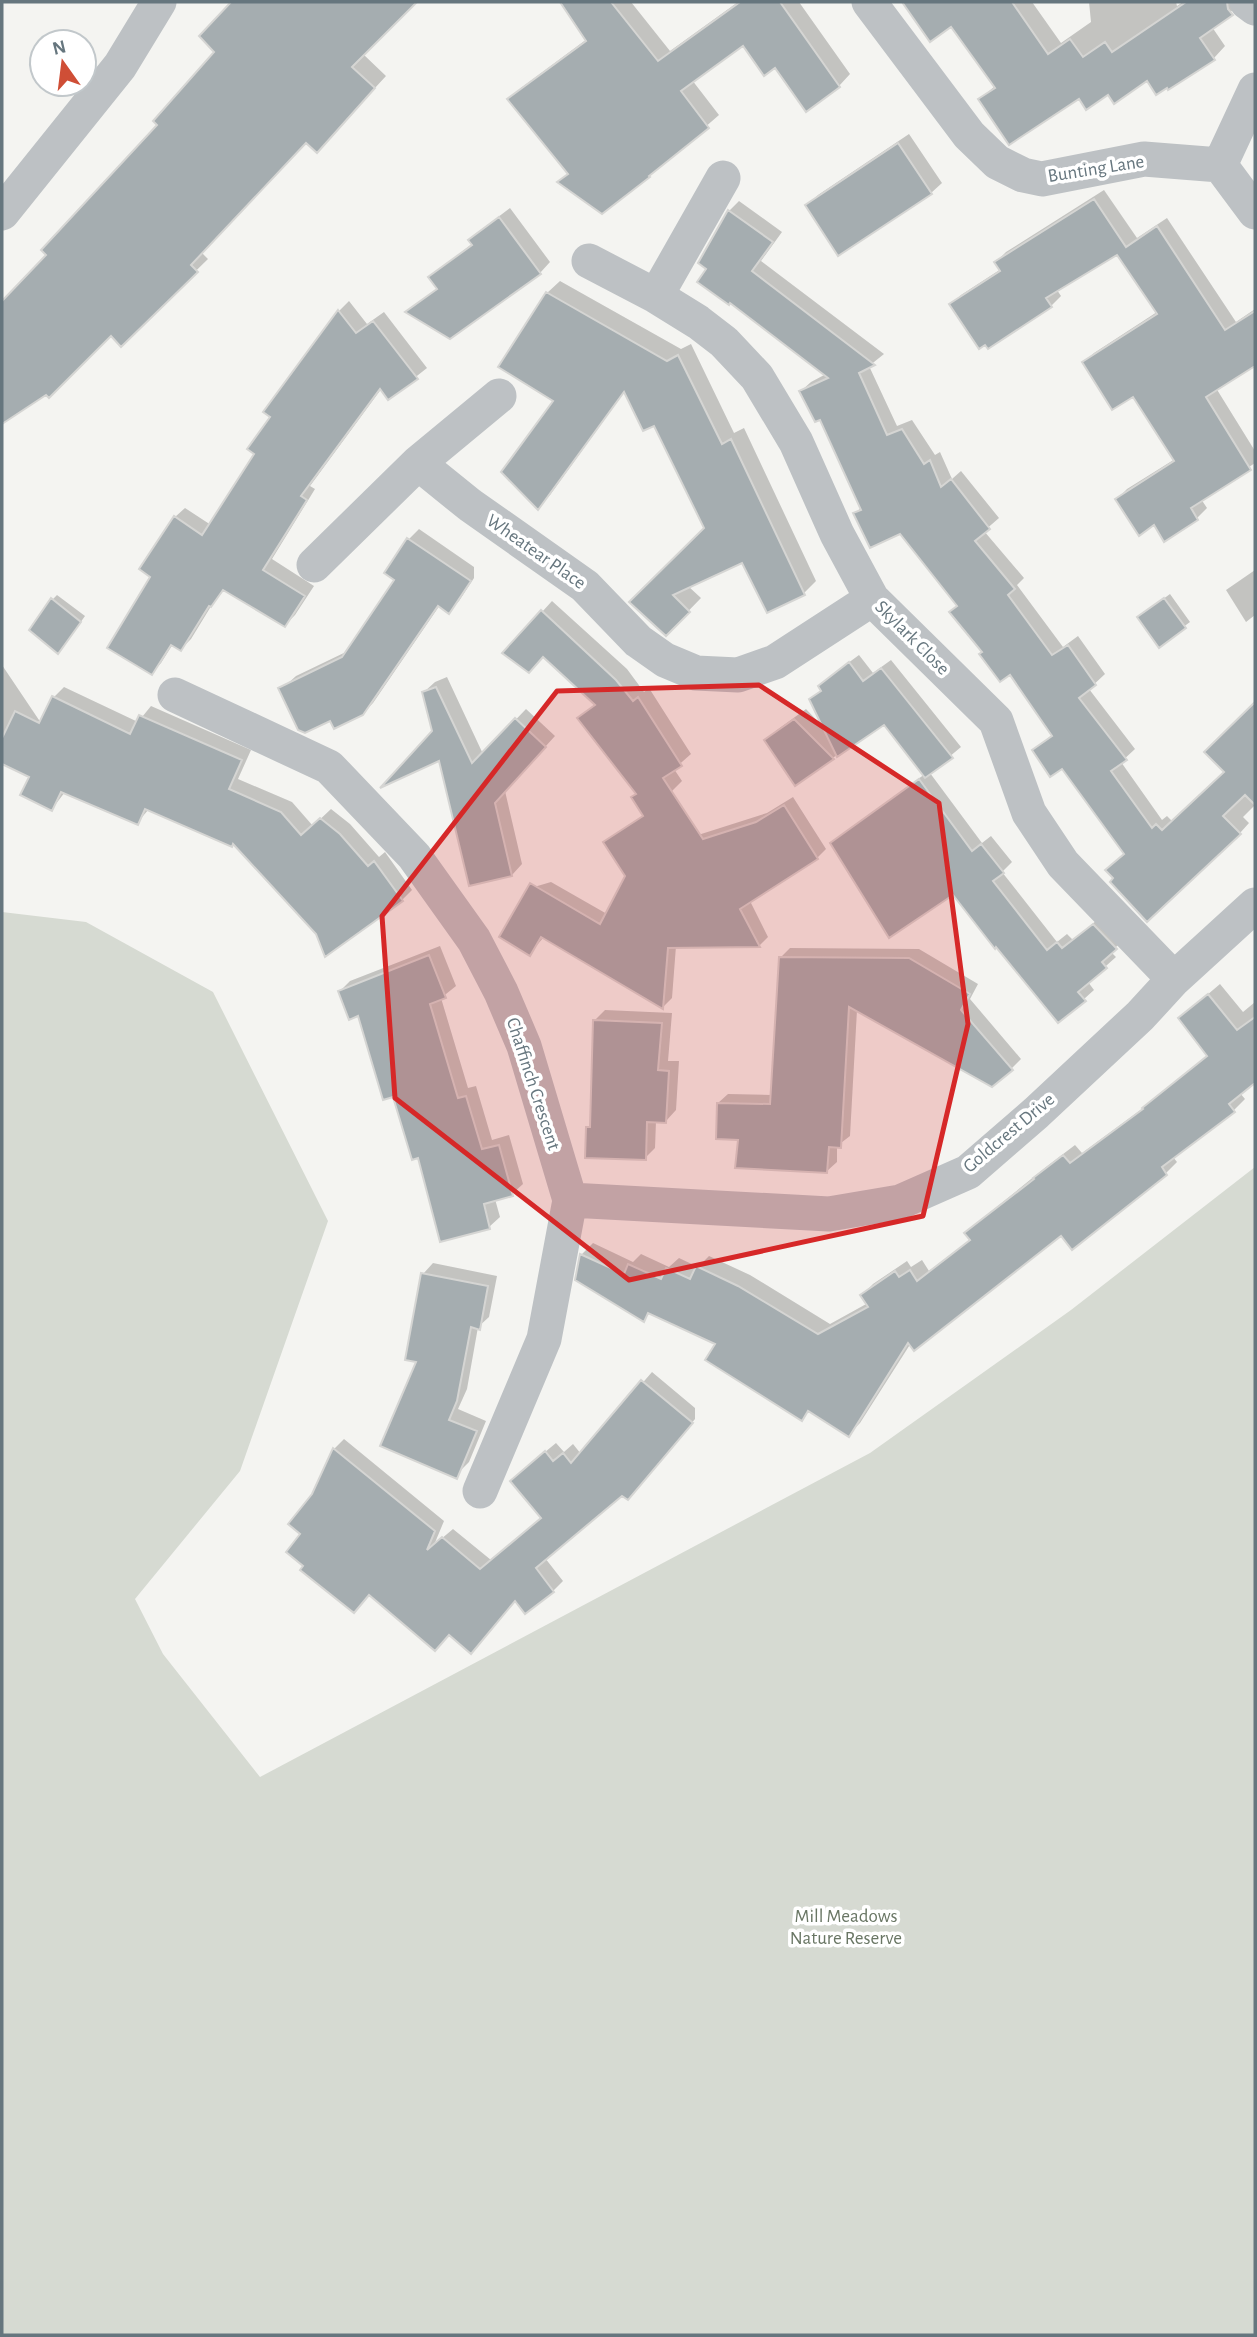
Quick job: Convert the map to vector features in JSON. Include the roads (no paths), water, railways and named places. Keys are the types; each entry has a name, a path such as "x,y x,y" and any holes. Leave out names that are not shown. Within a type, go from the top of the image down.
{"street":[{"path":"2,213 120,66 159,2"},
{"name":"Bunting Lane","path":"869,2 969,135 996,162 1023,176 1042,178 1144,159 1220,165"},
{"path":"1247,2 1255,8"},
{"path":"1255,90 1220,165 1255,212"},
{"path":"656,296 723,178"},
{"name":"Skylark Close","path":"589,261 656,296 698,322 724,342 757,377 796,442 837,534 872,599 996,721 1030,813 1063,864 1174,979"},
{"path":"314,565 418,463 499,396"},
{"name":"Wheatear Place","path":"418,463 470,505 586,586 638,641 665,660 696,673 738,675 775,662 872,599"},
{"name":"Chaffinch Crescent","path":"175,695 329,767 414,856 474,940 501,992 524,1046 570,1200 544,1339 481,1490"},
{"name":"Goldcrest Drive","path":"570,1200 829,1214 900,1202 968,1172 1036,1113 1140,1016 1174,979 1255,905"}],"park label":[{"name":"Mill Meadows Nature Reserve","path":"846,1927"}]}
